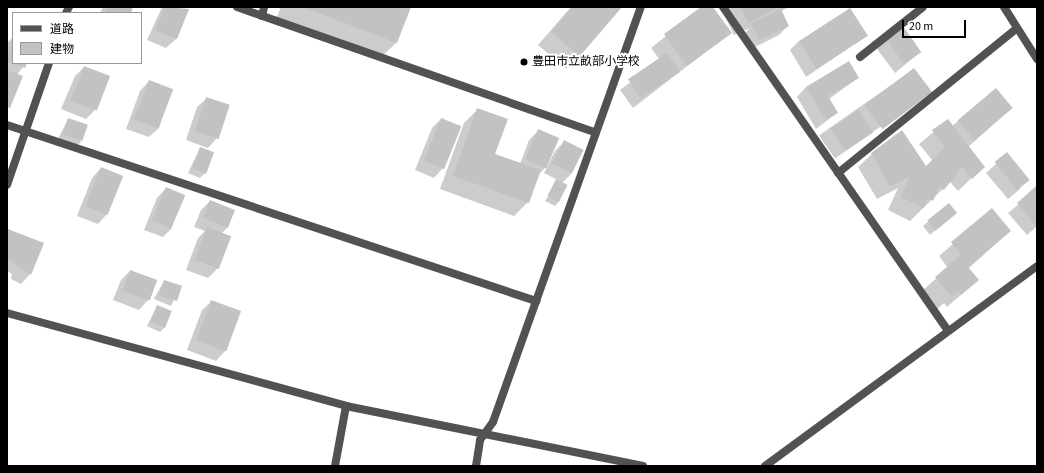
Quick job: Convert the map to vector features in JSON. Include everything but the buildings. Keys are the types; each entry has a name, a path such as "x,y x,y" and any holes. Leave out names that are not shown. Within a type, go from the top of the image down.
{"street":[{"path":"237,7 596,133"},
{"path":"262,16 264,7"},
{"path":"476,466 484,433 493,422 641,7"},
{"path":"723,7 947,329"},
{"path":"860,57 923,7"},
{"path":"1004,7 1037,59"},
{"path":"838,173 1017,28"},
{"path":"7,185 49,64"},
{"path":"7,125 536,301"},
{"path":"765,466 947,329 1037,266"},
{"path":"7,313 346,406 643,466"},
{"path":"335,466 346,406"}],"place":[{"name":"豊田市立畝部小学校","path":"524,62"}]}
